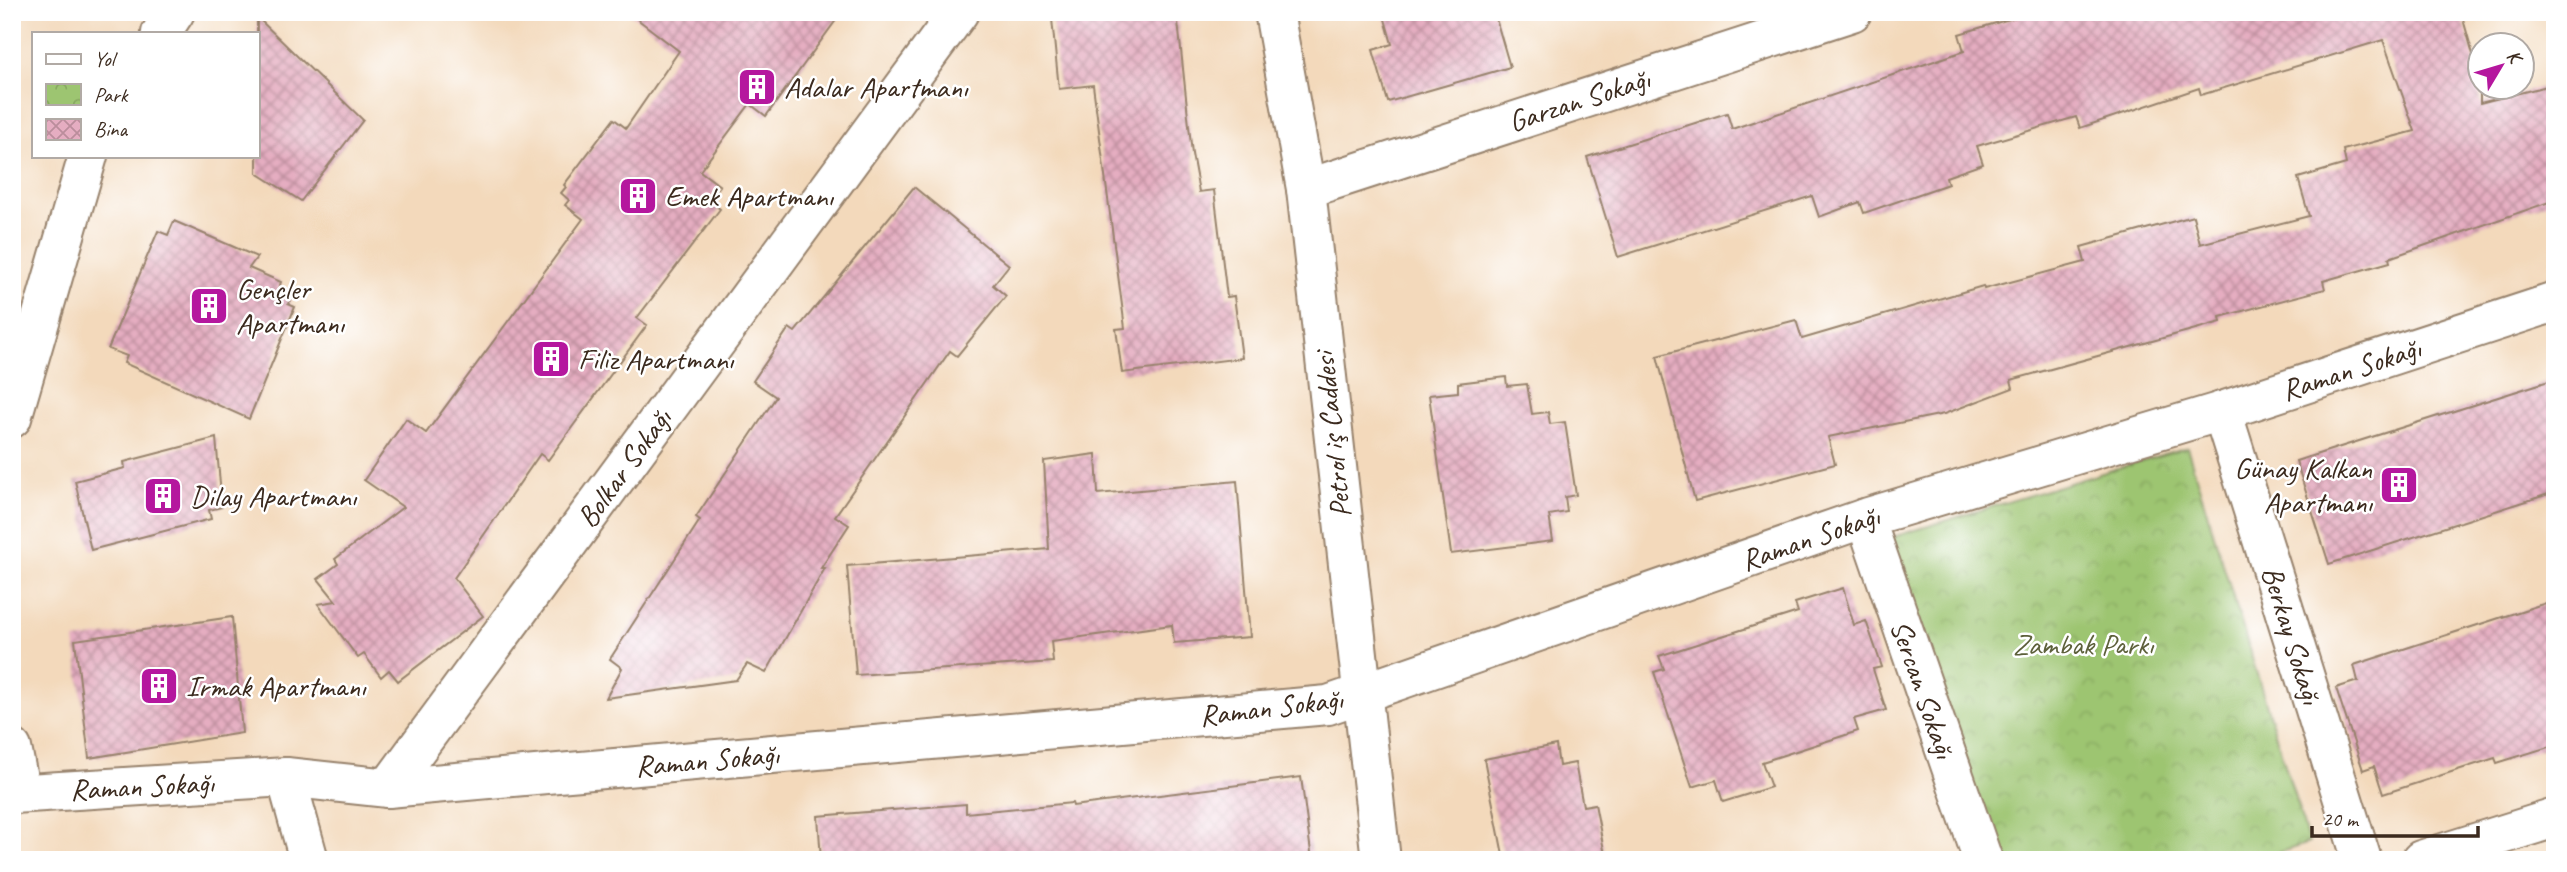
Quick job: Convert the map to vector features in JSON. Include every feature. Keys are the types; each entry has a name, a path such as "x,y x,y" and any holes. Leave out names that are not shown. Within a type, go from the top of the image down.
{"street":[{"path":"162,32 175,12"},
{"name":"Bolkar Sokağı","path":"388,788 958,12"},
{"name":"Petrol iş Caddesi","path":"1273,12 1306,189 1360,694 1381,860"},
{"name":"Garzan Sokağı","path":"1306,189 1852,12"},
{"path":"12,418 87,158"},
{"name":"Raman Sokağı","path":"17,793 286,777 388,788 1328,705 1865,518 2222,411 2555,302"},
{"name":"Berkay Sokağı","path":"2222,411 2362,860"},
{"name":"Sercan Sokağı","path":"1865,518 1983,860"},
{"path":"12,748 17,793"},
{"path":"286,777 309,860"},
{"path":"2421,860 2555,818"}],"green space":[{"name":"Zambak Parkı","path":"2187,447 2309,843 2255,860 1990,860 1883,540"}],"building":[{"path":"628,12 842,12 766,116 750,104 700,171 720,186 709,200 720,209 637,318 647,325 548,460 540,454 454,578 483,616 398,681 389,670 381,677 364,654 358,658 318,604 336,601 318,579 338,564 335,559 403,507 364,480 406,419 426,433 583,219 565,205 569,200 561,193 566,187 564,185 614,119 626,128 679,51"},
{"path":"1072,12 1177,12 1192,154 1199,192 1214,190 1227,297 1234,296 1242,358 1122,373 1116,329 1125,328 1093,85 1059,89 1052,19 1073,17"},
{"path":"1383,12 1494,12 1510,67 1388,102 1373,50 1392,44"},
{"path":"2033,12 2461,12 2467,32 2466,102 2536,102 2536,89 2555,84 2555,200 2389,258 2390,262 2323,281 2325,289 2220,317 2221,322 2011,380 2013,388 1944,414 1828,437 1835,464 1695,501 1657,356 1796,320 1802,339 1983,286 1984,289 2085,262 2081,247 2193,216 2200,244 2309,216 2298,178 2346,164 2343,150 2415,131 2383,40 2201,95 2199,88 2080,128 2076,117 1977,146 1983,164 1946,177 1948,184 1864,213 1860,202 1819,217 1812,196 1618,257 1587,157 1727,113 1732,129 1964,51 1959,34"},
{"path":"257,17 363,120 301,201 257,173"},
{"path":"914,187 1009,265 993,285 1006,296 957,356 950,351 835,516 849,525 821,568 825,568 766,673 747,664 736,680 606,698 622,668 610,659 700,520 696,517 776,397 753,381 789,328 795,332"},
{"name":"Gençler Apartmanı","path":"174,221 257,257 249,268 281,282 278,291 292,297 288,304 295,307 249,419 124,363 127,356 108,349 158,231 168,235"},
{"path":"1506,377 1507,386 1527,384 1532,414 1548,412 1550,424 1565,422 1576,495 1565,497 1567,512 1549,515 1553,541 1451,554 1429,395 1458,392 1458,383"},
{"name":"Günay Kalkan Apartmanı","path":"2555,379 2555,492 2329,564 2296,461"},
{"name":"Dilay Apartmanı","path":"216,438 222,507 209,510 211,519 91,550 75,481 125,468 124,462"},
{"path":"1096,454 1098,494 1237,481 1250,637 1174,643 1172,625 1051,641 1053,662 856,675 847,566 1049,549 1044,461"},
{"path":"1843,588 1854,625 1866,621 1882,667 1873,669 1886,710 1854,719 1858,731 1762,762 1771,787 1723,802 1716,780 1692,787 1654,672 1664,669 1659,656 1798,612 1795,603"},
{"path":"2555,600 2555,745 2497,763 2495,758 2383,794 2374,766 2363,770 2336,688 2358,681 2354,665"},
{"name":"Irmak Apartmanı","path":"232,617 242,733 89,758 75,640"},
{"path":"1556,745 1559,766 1575,763 1583,806 1595,804 1606,860 1504,860 1484,759"},
{"path":"1301,777 1312,860 821,860 818,816 966,804 966,813 1072,803 1073,806"}],"place":[{"name":"Adalar Apartmanı","path":"757,87"},
{"name":"Emek Apartmanı","path":"638,196"},
{"name":"Gençler Apartmanı","path":"209,306"},
{"name":"Filiz Apartmanı","path":"551,359"},
{"name":"Günay Kalkan Apartmanı","path":"2399,485"},
{"name":"Dilay Apartmanı","path":"163,496"},
{"name":"Irmak Apartmanı","path":"159,686"}]}
